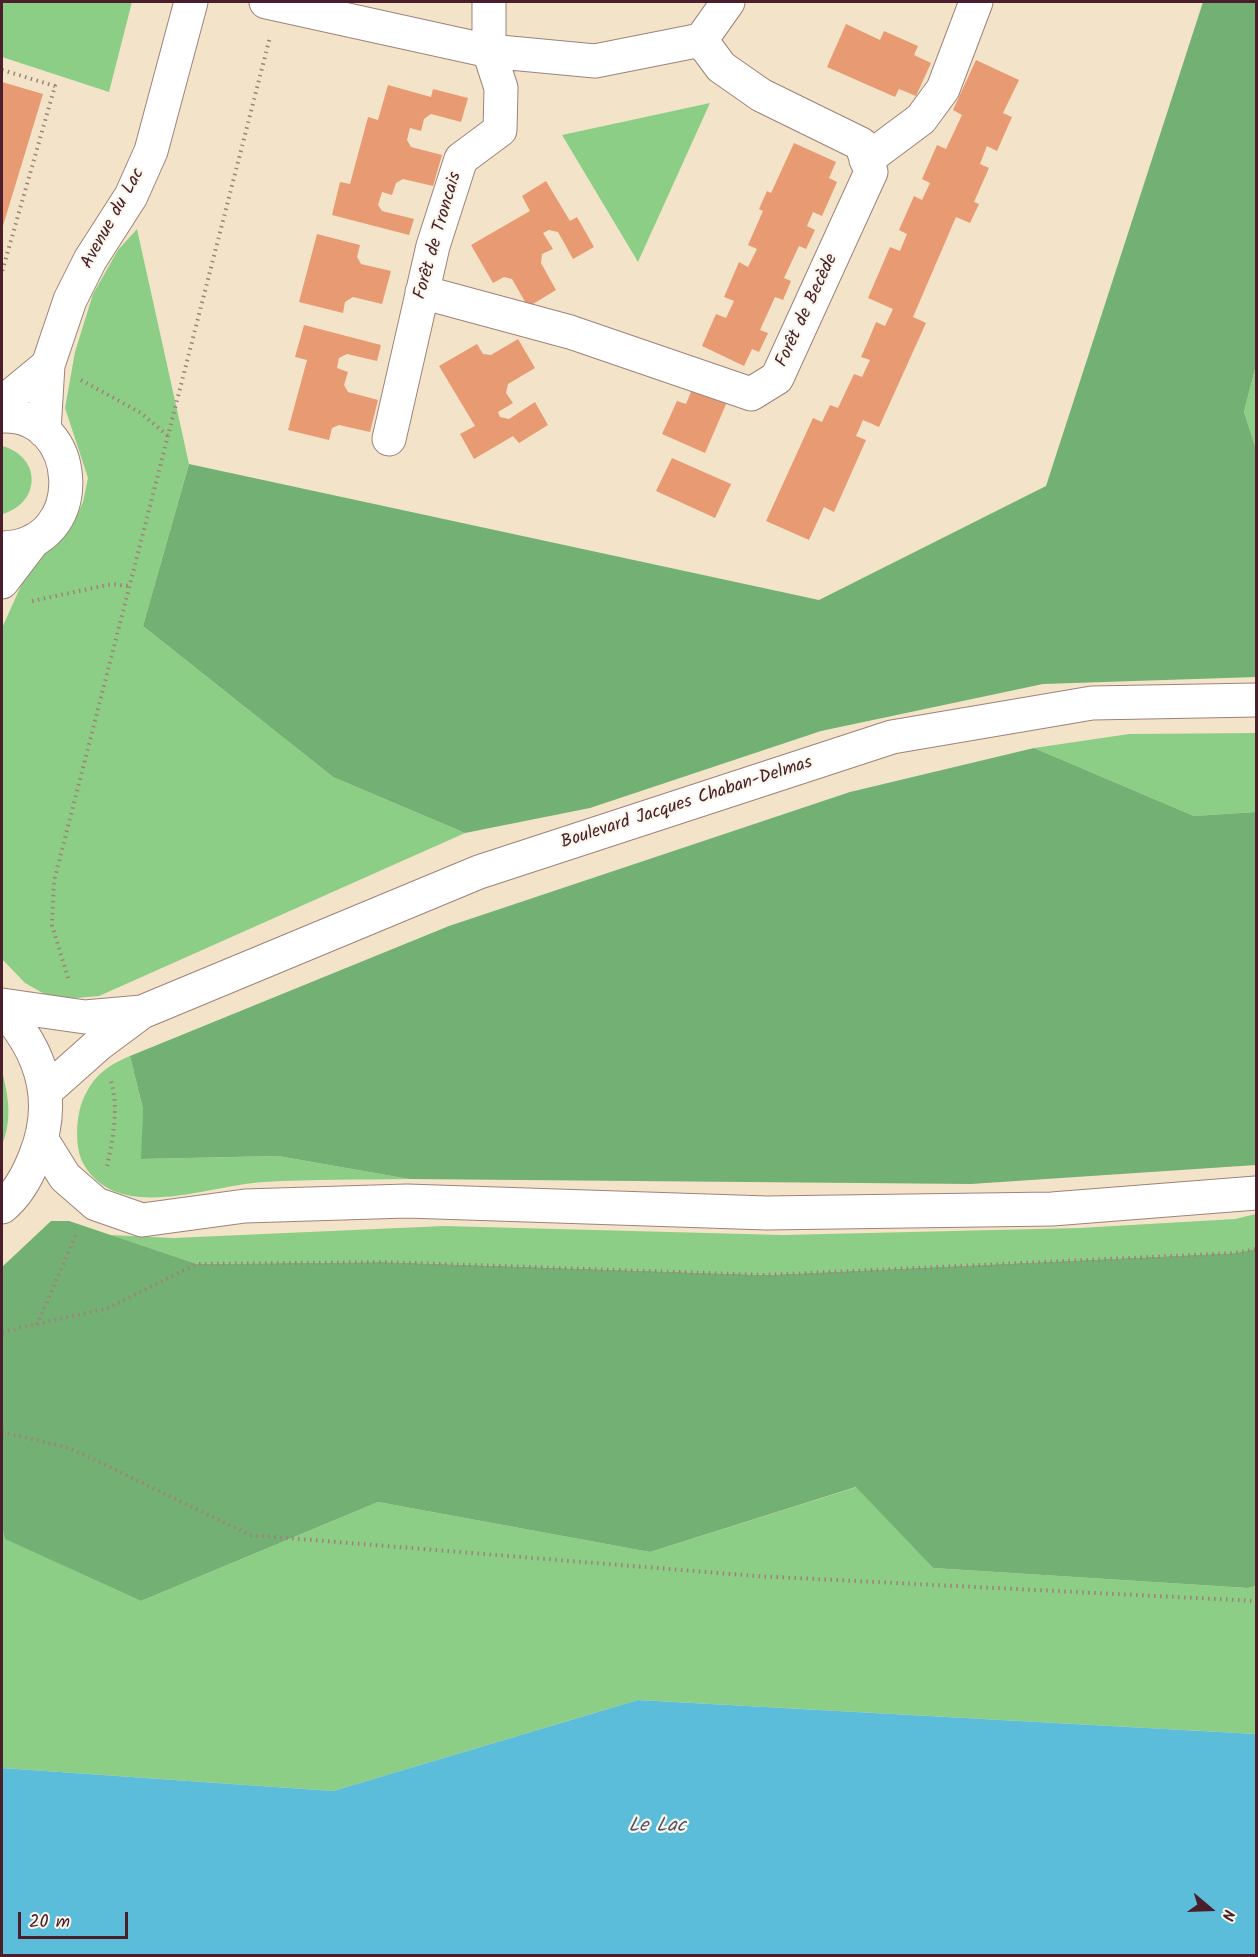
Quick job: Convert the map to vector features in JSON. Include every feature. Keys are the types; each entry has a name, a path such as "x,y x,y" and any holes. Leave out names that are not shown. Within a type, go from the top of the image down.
{"main road":[{"name":"Avenue du Lac","path":"44,431 48,364 75,290 90,260 131,196 151,151 191,2"},
{"path":"489,2 489,51"},
{"path":"272,3 489,51 595,61 701,40 728,2"},
{"path":"701,40 721,67 761,95 861,144 866,160 921,119 937,96 976,2"},
{"name":"Forêt de Troncais","path":"389,439 433,246 461,159 500,130 501,88 489,51"},
{"name":"Forêt de Becède","path":"422,292 570,332 751,394 777,378 871,172 866,160"},
{"name":"Avenue du Lac","path":"2,403 48,364"},
{"path":"2,416 27,421 44,431 56,445 64,461 67,479 65,497 59,514 48,529 34,540 2,582"},
{"path":"2,548 14,548 34,540"},
{"name":"Boulevard Jacques Chaban-Delmas","path":"45,1092 92,1031 479,872 892,737 1092,703 1257,700"},
{"path":"2,1006 92,1031"},
{"path":"2,1006 21,1029 37,1058 45,1092 46,1116 42,1140 28,1175 2,1207"},
{"path":"42,1140 65,1177 96,1204 142,1220 245,1206 407,1201 767,1213 1052,1209 1257,1193"}],"path":[{"path":"38,1325 76,1234 103,1189 113,1136 114,1114 114,1092 92,1031 73,996 52,924 54,881 272,3"},
{"path":"2,70 55,86 2,272"},
{"path":"29,601 61,597 112,584 129,586"},
{"path":"2,1332 108,1308 197,1264 384,1262 766,1275 1235,1253 1257,1249"},
{"path":"2,1432 70,1448 250,1535 756,1576 1257,1601"}],"green space":[{"path":"2,2 132,2 109,92 2,57"},
{"path":"1203,2 1256,2 1256,365 1244,412 1256,449 1256,677 1043,684 821,731 590,808 465,833 333,777 143,626 189,464 819,600 1046,486"},
{"path":"710,103 638,262 562,135"},
{"path":"137,229 189,464 143,626 333,777 465,833 99,996 55,1000 25,983 2,959 2,628 24,579 44,554 71,528 83,502 88,478 65,408 75,352 93,294 118,250"},
{"path":"1256,365 1256,449 1244,412"},
{"path":"2,446 15,451 24,459 30,469 32,479 25,500 16,508 3,514"},
{"path":"1256,733 1256,812 1194,816 1034,748 1129,734"},
{"path":"1034,748 1194,816 1256,812 1256,1165 971,1184 409,1179 278,1156 141,1159 143,1109 130,1056 449,926 850,792"},
{"path":"130,1056 143,1109 142,1159 278,1156 409,1179 264,1182 165,1197 140,1197 118,1193 98,1182 83,1163 80,1157 77,1126 81,1105 94,1081 113,1064"},
{"path":"2,1071 8,1118 2,1145"},
{"path":"1256,1214 1256,1249 1235,1253 766,1275 384,1262 197,1264 110,1235 173,1238 444,1226 783,1235 1080,1228 1235,1219"},
{"path":"51,1221 69,1221 197,1264 384,1262 766,1275 1235,1253 1256,1249 1256,1586 1248,1588 933,1568 856,1487 650,1552 378,1502 141,1601 5,1539 2,1526 2,1267"},
{"path":"857,1487 933,1568 1248,1588 1256,1586 1256,1734 638,1700 333,1791 2,1768 2,1526 6,1539 141,1601 378,1502 650,1552"}],"water":[{"name":"Le Lac","path":"638,1700 1256,1734 1256,1955 2,1955 2,1768 333,1791"}],"building":[{"path":"846,24 880,40 884,31 918,46 914,55 931,63 916,96 899,89 895,97 827,67"},
{"path":"976,60 1019,80 1003,113 1012,117 997,151 987,146 980,164 989,168 974,202 979,204 970,223 956,217 913,317 926,323 879,427 863,420 856,436 866,440 834,512 824,507 809,540 766,521 813,418 822,422 830,405 838,408 854,374 862,377 870,360 861,357 876,322 885,326 893,309 868,298 890,247 900,251 907,234 899,230 914,196 922,200 930,183 922,179 937,145 946,149 962,115 953,110"},
{"path":"2,82 43,94 2,229"},
{"path":"388,85 431,97 433,89 468,98 461,122 431,114 424,119 421,131 410,128 407,140 411,147 442,155 433,186 403,179 396,183 392,195 382,192 378,205 382,211 414,219 409,235 332,215 340,182 350,184 368,117 378,120"},
{"path":"794,143 836,162 829,178 837,182 822,216 813,212 807,226 815,230 806,249 799,246 784,278 791,281 783,300 775,297 760,330 768,333 759,352 752,349 744,366 702,346 716,314 726,318 734,301 724,297 739,262 748,267 757,249 748,245 763,211 759,209 767,191 771,193"},
{"path":"546,181 570,221 577,217 594,247 573,259 558,232 549,230 543,233 553,249 542,254 541,263 556,290 528,307 512,279 504,277 493,283 471,245 530,211 522,196"},
{"path":"317,234 360,245 357,257 361,264 391,271 382,304 353,297 345,302 343,313 299,302"},
{"path":"304,325 381,345 377,361 347,354 339,358 337,368 348,372 344,385 348,392 378,400 370,432 339,425 332,428 329,440 288,430 307,360 295,357"},
{"path":"518,339 535,368 508,384 506,393 513,403 498,412 500,417 509,419 535,402 548,425 519,443 513,436 474,459 460,434 475,426 439,366 477,344 483,354 491,355"},
{"path":"693,387 727,402 705,453 662,434 677,401 686,404"},
{"path":"672,458 731,484 715,518 656,491"}]}
